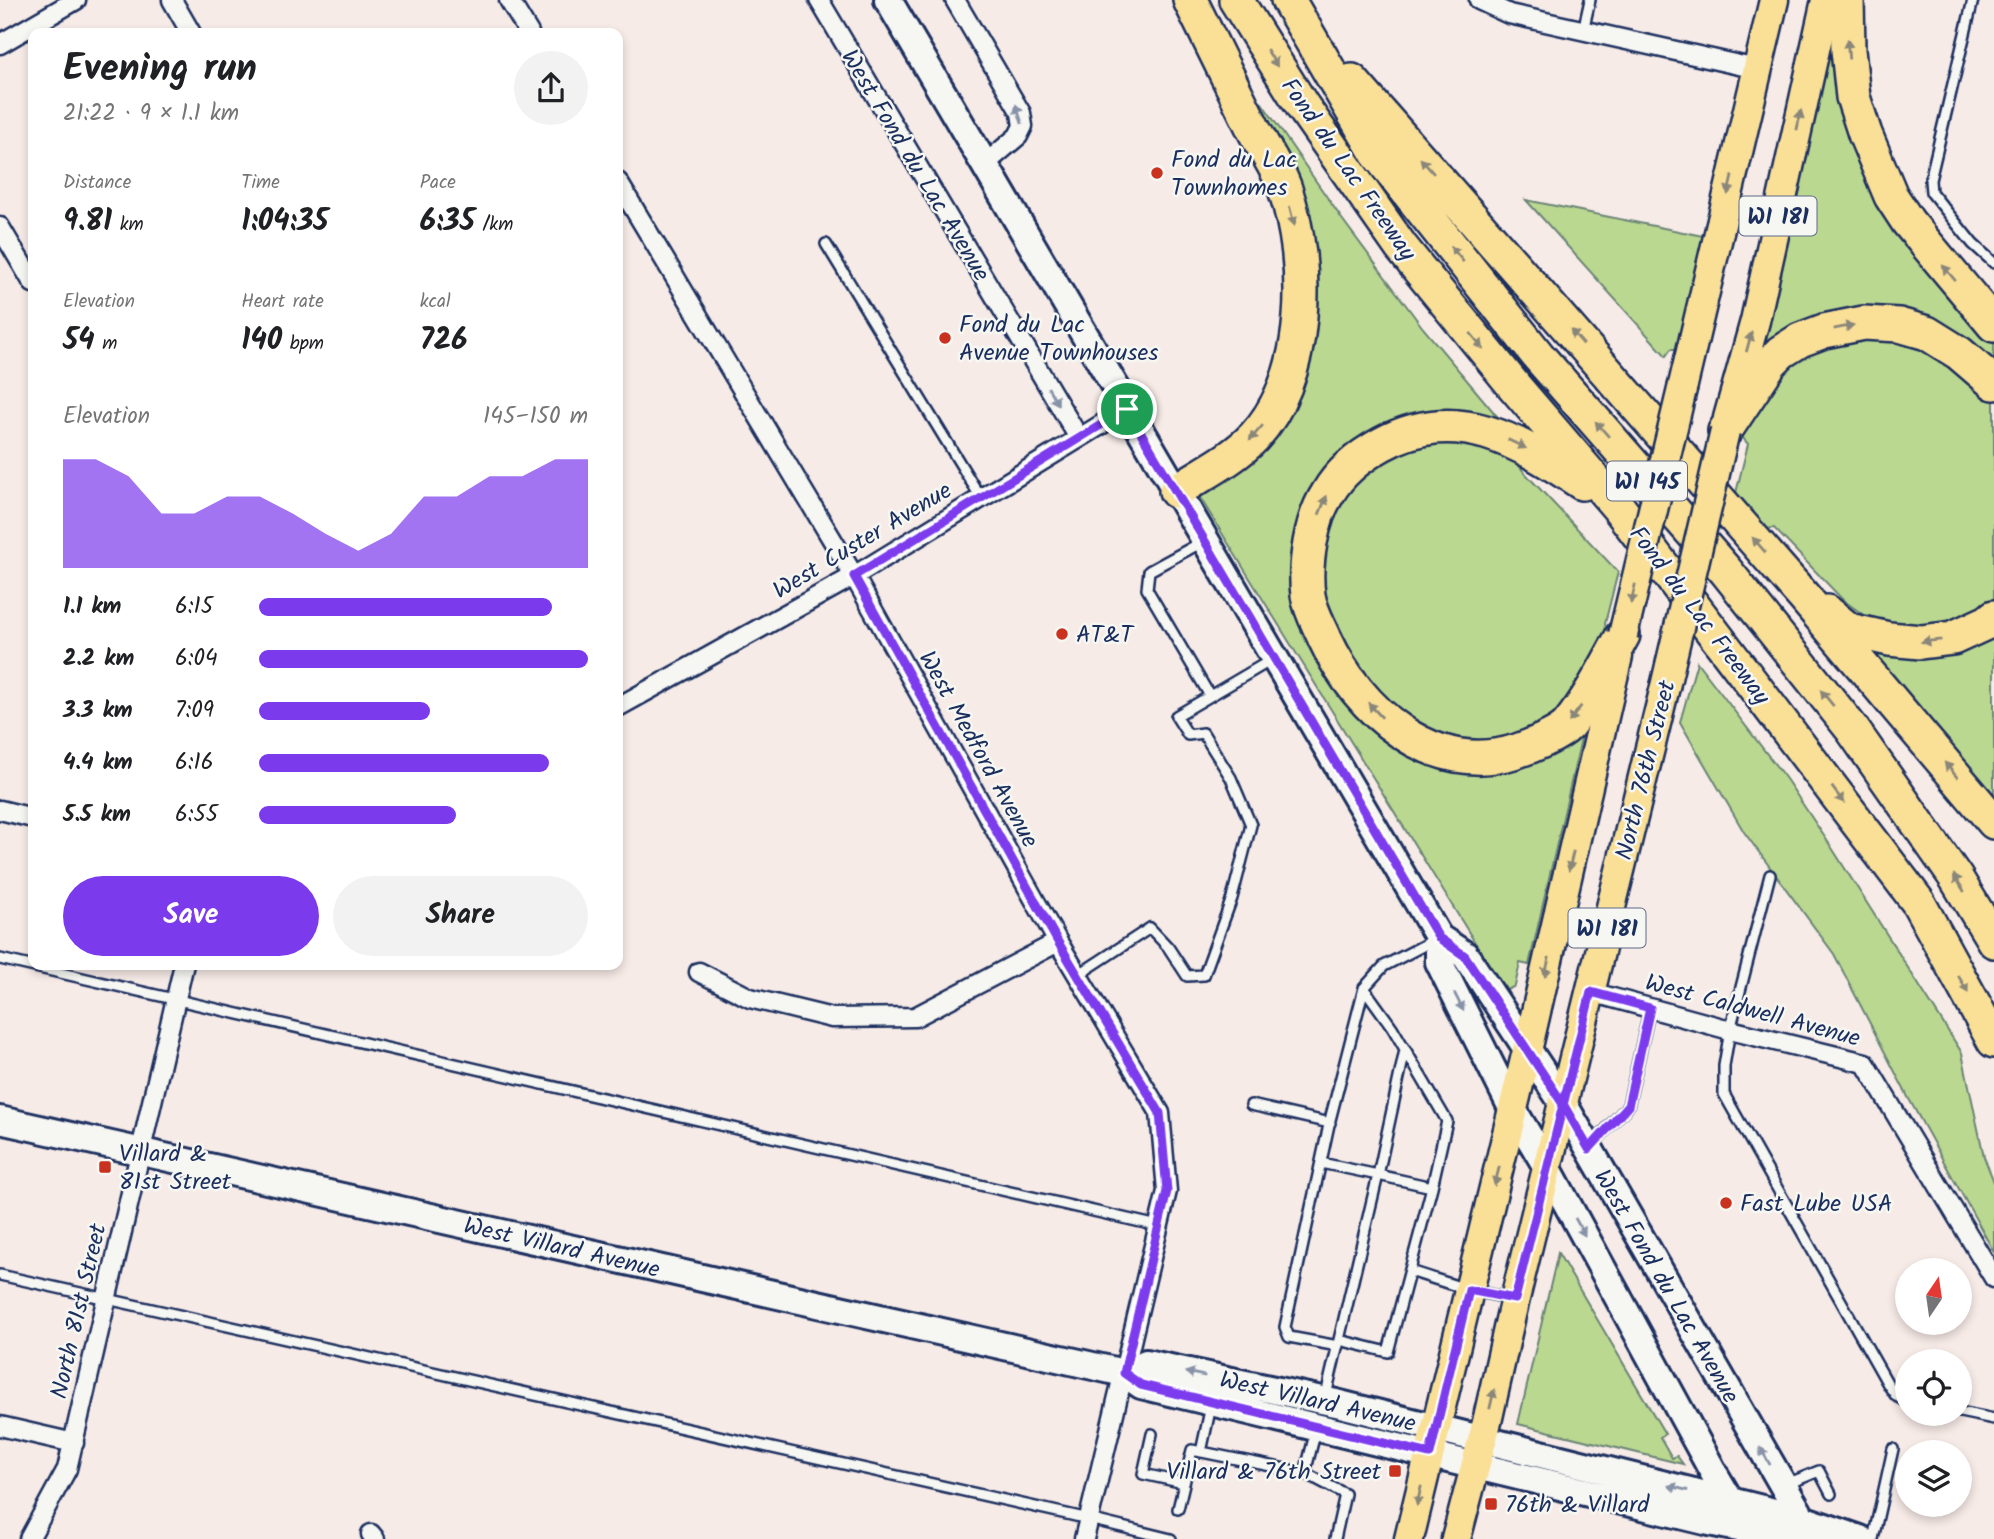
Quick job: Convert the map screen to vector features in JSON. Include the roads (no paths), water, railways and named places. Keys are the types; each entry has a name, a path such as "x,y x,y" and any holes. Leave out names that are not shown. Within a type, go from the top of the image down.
{"highway":[{"path":"1176,491 1240,450 1269,417 1293,360 1299,329 1298,236 1285,187 1190,0"},
{"name":"Fond du Lac Freeway","path":"1236,0 1303,107 1401,247 1514,387 1618,507 1918,902 1994,1041"},
{"path":"1847,0 1853,97 1891,196 1924,242 1994,325"},
{"path":"1294,11 1804,597 1994,822"},
{"name":"Fond du Lac Freeway","path":"1294,11 1377,153 1539,357 1726,571 1852,729 1956,878 1994,941"},
{"path":"1725,431 1771,362 1781,352 1800,340 1824,331 1864,323 1899,325 1927,333 1959,354 1994,383"},
{"path":"1618,507 1539,454 1503,437 1466,427 1433,426 1399,435 1374,448 1351,465 1327,493 1314,527 1307,557 1308,597 1332,654 1353,687 1385,721 1440,752 1468,757 1498,757 1532,747 1567,726 1589,697 1623,635"},
{"path":"1804,597 1849,630 1889,639 1921,642 1953,638 1994,617"}],"main road":[{"name":"North 76th Street","path":"1409,1539 1527,1051 1774,0"},
{"name":"North 76th Street","path":"1456,1539 1591,992 1725,431 1755,321 1826,0"}],"street":[{"path":"0,44 76,0"},
{"path":"172,0 188,28"},
{"path":"509,0 525,28"},
{"name":"West Fond du Lac Avenue","path":"818,0 1079,438"},
{"name":"West Fond du Lac Avenue","path":"888,0 1439,938 1465,956 1563,1104 1782,1486 1825,1533"},
{"path":"955,0 1021,113 1023,125 1018,136 984,165"},
{"path":"1479,0 1509,15 1757,69"},
{"name":"West Medford Avenue","path":"623,190 854,576 1058,942 1160,1113 1167,1191 1084,1539"},
{"path":"0,227 28,275"},
{"name":"West Custer Avenue","path":"623,704 854,576 1127,409"},
{"path":"0,810 28,817"},
{"name":"West Fond du Lac Avenue","path":"1439,938 1439,962 1513,1110 1750,1535"},
{"path":"699,972 750,998 832,1018 915,1017 1058,942"},
{"name":"North 81st Street","path":"29,1539 67,1469 182,970"},
{"name":"West Caldwell Avenue","path":"1591,992 1865,1063 1994,1278"},
{"name":"West Villard Avenue","path":"0,1120 1124,1373 1141,1385 1212,1403 1321,1415"},
{"name":"West Villard Avenue","path":"1124,1373 1146,1363 1321,1415 1479,1453 1750,1535 1825,1533"},
{"path":"0,1426 74,1443"},
{"name":"West Villard Avenue","path":"1479,1453 1730,1501 1825,1533"}],"lane":[{"path":"1583,31 1590,0"},
{"path":"1973,0 1930,180 1931,192 1973,244 1994,263"},
{"path":"826,244 981,498"},
{"path":"1205,541 1149,571 1147,589 1210,696"},
{"path":"1078,975 1150,928 1168,947 1187,976 1204,975 1232,898 1251,825 1231,778 1203,733 1188,735 1176,716 1274,658"},
{"path":"1770,875 1730,1030 1724,1066 1724,1094 1895,1395"},
{"path":"1364,988 1392,1027 1447,1121 1388,1352 1289,1337 1284,1327 1364,988 1384,966 1439,938"},
{"path":"0,959 28,965"},
{"path":"48,970 1158,1226"},
{"path":"1589,1149 1628,1106 1650,1008"},
{"path":"1306,1473 1378,1175 1405,1050"},
{"path":"1251,1105 1330,1123"},
{"path":"1321,1163 1432,1187"},
{"path":"1410,1271 1469,1290 1515,1299"},
{"path":"0,1275 1171,1539"},
{"path":"1201,1452 1212,1403"},
{"path":"1972,1414 1994,1419"},
{"path":"1152,1434 1143,1474 1184,1483"},
{"path":"1873,1539 1894,1449"},
{"path":"1178,1509 1192,1450 1306,1473 1345,1494 1335,1539"},
{"path":"1782,1486 1819,1471 1831,1493"}],"place":[{"name":"Fond du Lac Townhomes","path":"1157,173"},
{"name":"Fond du Lac Avenue Townhouses","path":"945,338"},
{"name":"AT&T","path":"1062,634"},
{"name":"Villard & 81st Street","path":"105,1167"},
{"name":"Fast Lube USA","path":"1726,1203"},
{"name":"Villard & 76th Street","path":"1395,1471"},
{"name":"76th & Villard","path":"1491,1504"}]}
